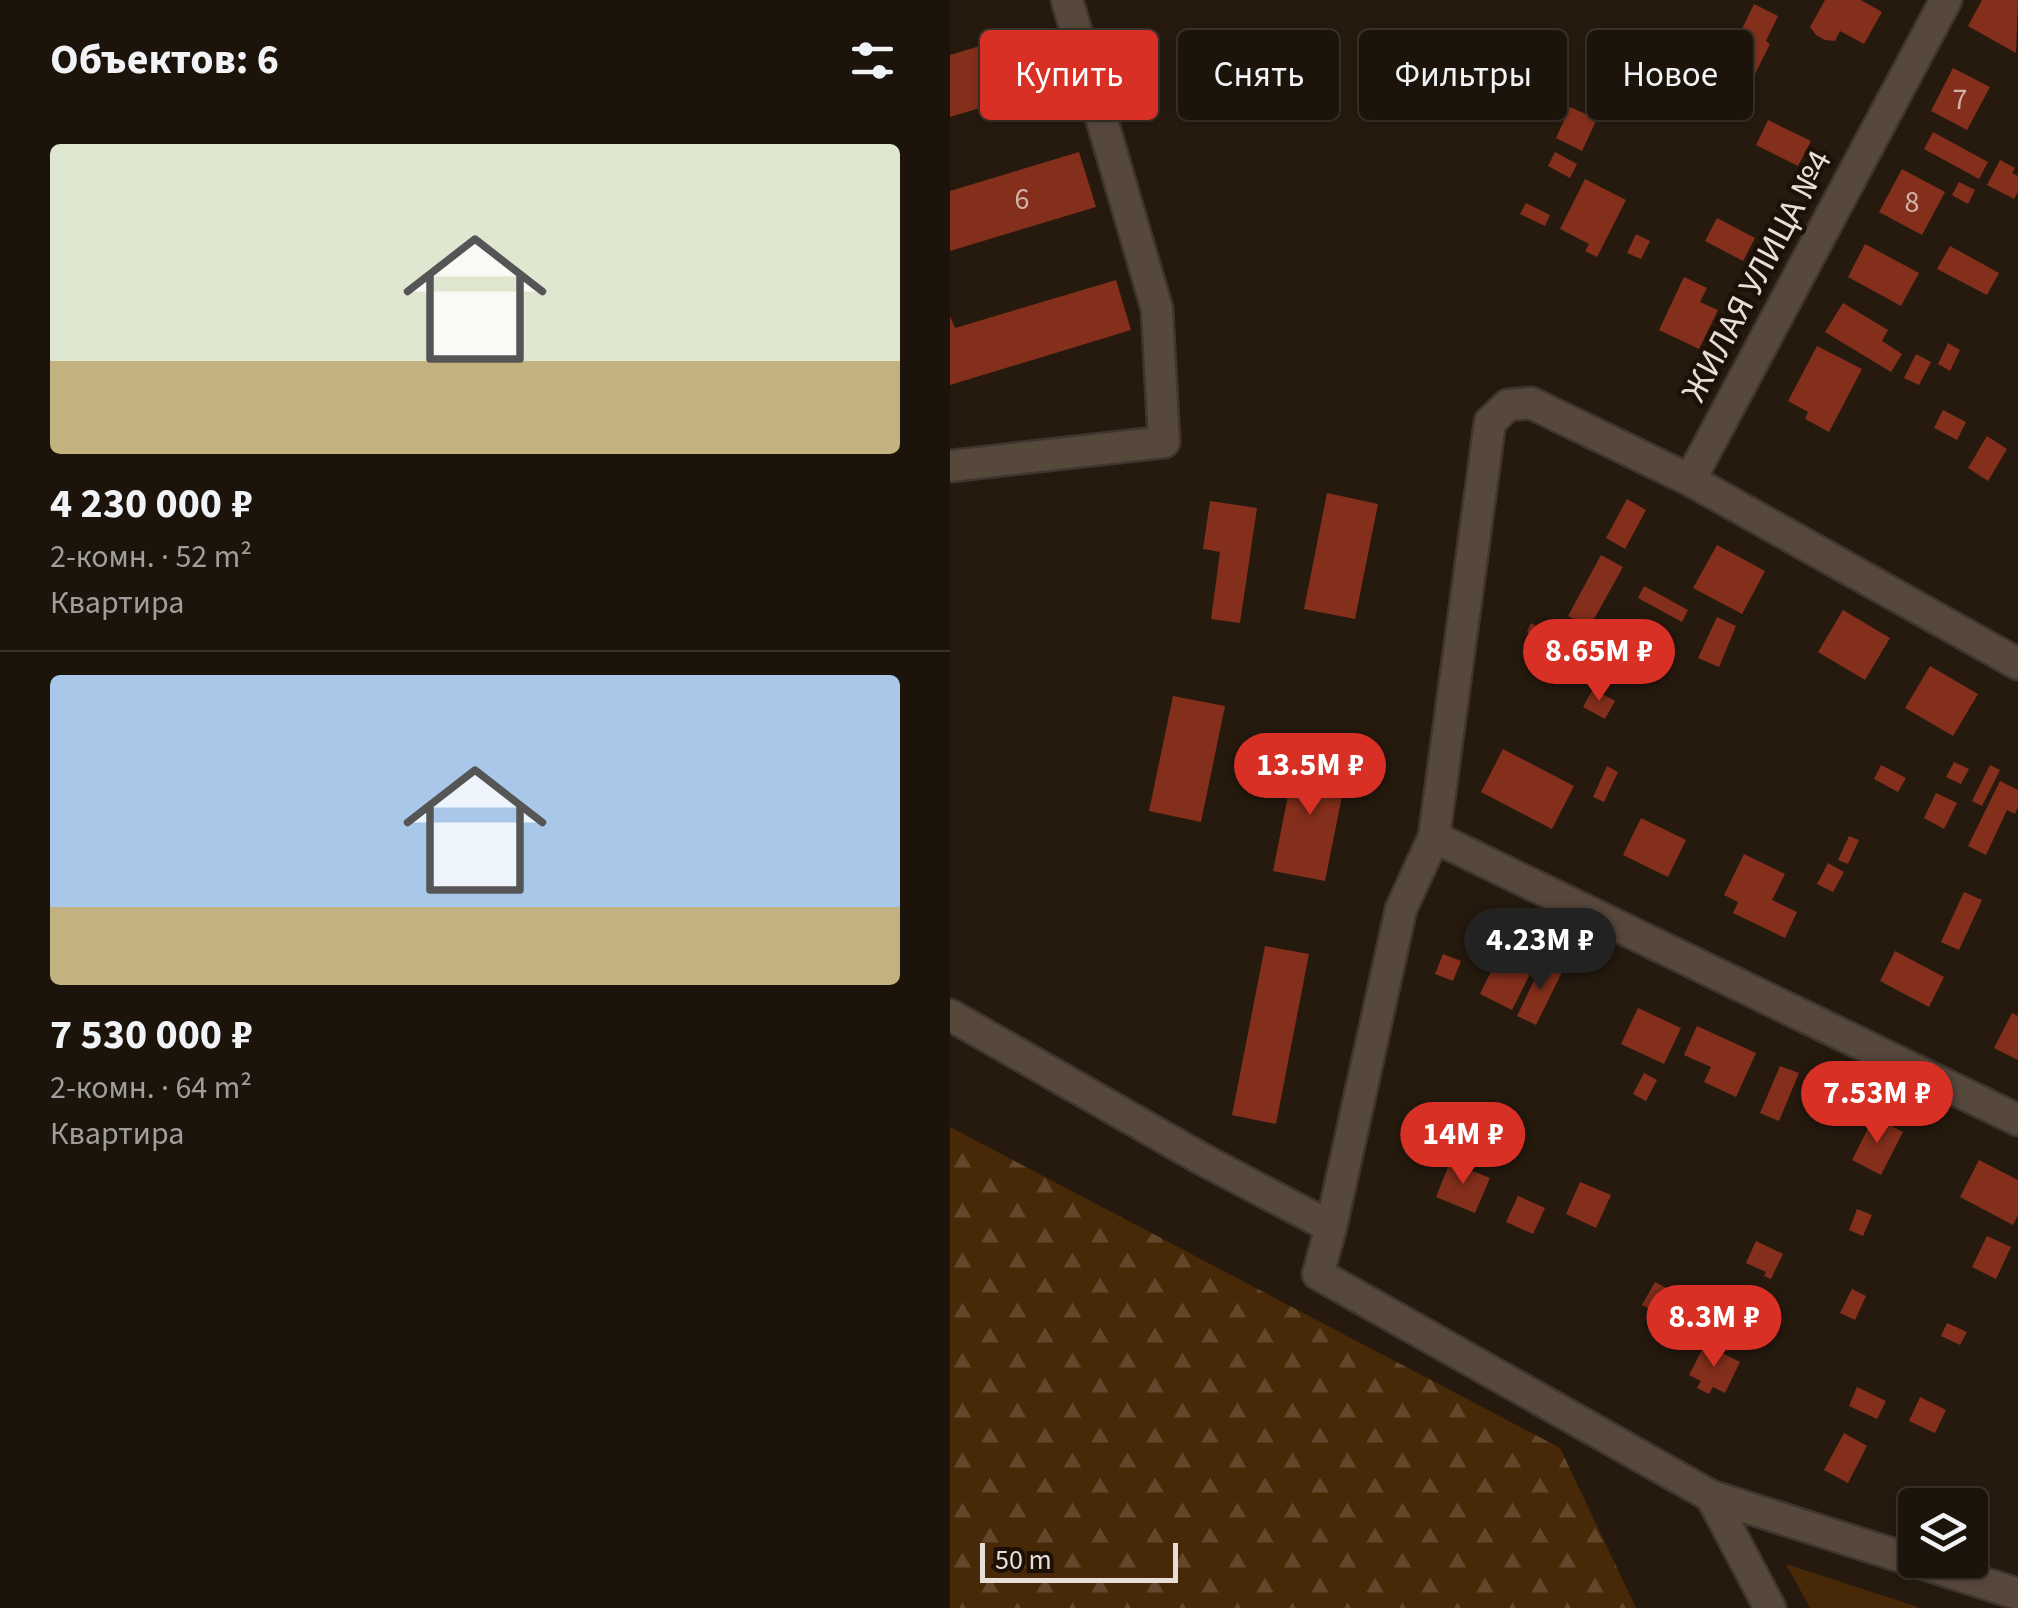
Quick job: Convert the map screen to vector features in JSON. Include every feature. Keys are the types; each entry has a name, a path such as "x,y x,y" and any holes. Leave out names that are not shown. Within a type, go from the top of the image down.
{"street":[{"path":"950,466 1164,442 1156,309 1067,0"},
{"name":"ЖИЛАЯ УЛИЦА №4","path":"1690,480 1946,0"},
{"path":"2018,664 1690,480 1530,403 1508,404 1490,422 1434,838 1401,909 1318,1274 1711,1496 2018,1594"},
{"path":"1434,838 2018,1120"},
{"path":"950,1015 1200,1158 1331,1227"},
{"path":"1711,1496 1770,1608"}],"green space":[{"path":"950,1127 1560,1448 1636,1608 950,1608"},
{"path":"1786,1564 1918,1607 1918,1608 1810,1608"}],"building":[{"path":"1825,0 1861,0 1882,12 1864,44 1840,31 1835,41 1816,35 1810,27"},
{"path":"1982,0 2018,0 2016,53 1968,26"},
{"path":"1754,4 1778,16 1755,74 1753,30 1741,30"},
{"path":"980,46 980,108 950,117 950,55"},
{"path":"1953,68 1990,87 1967,130 1931,111"},
{"path":"1570,107 1587,115 1587,120 1597,120 1582,151 1556,138"},
{"path":"1768,120 1811,141 1798,166 1756,145"},
{"path":"1933,132 1988,162 1979,179 1924,149"},
{"path":"1079,152 1096,207 950,251 950,191"},
{"path":"1555,152 1577,164 1570,178 1548,166"},
{"path":"2000,160 2015,168 2012,173 2018,176 2014,199 1987,185"},
{"path":"1902,169 1945,192 1922,235 1879,212"},
{"path":"1585,179 1626,200 1597,257 1585,251 1589,244 1560,229"},
{"path":"1959,182 1975,190 1968,204 1952,195"},
{"path":"1526,203 1550,215 1545,226 1520,214"},
{"path":"1717,218 1755,238 1743,261 1705,241"},
{"path":"1636,234 1650,241 1641,259 1627,253"},
{"path":"1865,244 1919,273 1901,306 1848,277"},
{"path":"1950,246 1999,273 1987,295 1937,269"},
{"path":"1684,277 1707,288 1700,302 1718,310 1699,349 1659,330"},
{"path":"1116,280 1131,330 950,385 950,316 955,328"},
{"path":"1843,303 1888,330 1882,341 1902,354 1891,372 1825,332"},
{"path":"1948,343 1960,350 1950,371 1938,364"},
{"path":"1817,346 1862,369 1829,432 1805,419 1808,412 1788,401"},
{"path":"1916,354 1931,362 1919,385 1904,378"},
{"path":"1943,410 1966,422 1957,440 1934,428"},
{"path":"1987,436 2007,449 1988,481 1968,468"},
{"path":"1327,493 1378,504 1355,619 1304,609"},
{"path":"1627,499 1646,510 1625,549 1606,538"},
{"path":"1210,501 1257,508 1240,623 1211,619 1220,552 1203,549"},
{"path":"1717,545 1765,571 1742,614 1693,588"},
{"path":"1601,555 1623,567 1589,628 1568,616"},
{"path":"1644,586 1688,610 1682,622 1638,598"},
{"path":"1843,610 1890,638 1865,680 1818,652"},
{"path":"1717,617 1736,626 1719,667 1698,658"},
{"path":"1531,623 1557,638 1552,646 1527,632"},
{"path":"1930,666 1978,694 1953,736 1905,708"},
{"path":"1593,689 1615,701 1605,719 1583,707"},
{"path":"1173,696 1225,706 1201,822 1149,811"},
{"path":"1503,749 1574,786 1552,829 1481,792"},
{"path":"1296,755 1348,766 1325,881 1273,871"},
{"path":"1954,762 1969,769 1961,784 1946,777"},
{"path":"1881,765 1906,778 1898,792 1874,779"},
{"path":"1990,765 2000,770 1982,806 1972,801"},
{"path":"1607,766 1618,772 1604,802 1593,797"},
{"path":"2000,781 2018,790 2018,807 2015,814 2007,810 1986,855 1968,846"},
{"path":"1936,793 1957,803 1944,829 1924,818"},
{"path":"1641,818 1686,840 1668,877 1623,855"},
{"path":"1849,836 1859,840 1848,864 1838,860"},
{"path":"1744,854 1785,874 1772,900 1797,912 1785,938 1733,913 1738,902 1724,895"},
{"path":"1828,863 1844,872 1833,892 1817,884"},
{"path":"1964,892 1982,900 1959,950 1941,942"},
{"path":"1265,946 1309,954 1276,1124 1232,1115"},
{"path":"1501,951 1534,966 1512,1010 1480,994"},
{"path":"1895,951 1944,977 1929,1007 1880,981"},
{"path":"1443,954 1461,961 1453,981 1435,974"},
{"path":"1544,960 1563,970 1536,1025 1517,1016"},
{"path":"1638,1008 1681,1028 1664,1064 1621,1044"},
{"path":"2012,1013 2018,1016 2018,1060 1994,1048"},
{"path":"1697,1026 1756,1053 1736,1097 1704,1082 1711,1067 1684,1055"},
{"path":"1780,1066 1799,1073 1779,1121 1760,1113"},
{"path":"1644,1073 1657,1080 1646,1101 1633,1094"},
{"path":"1874,1117 1903,1132 1881,1175 1852,1160"},
{"path":"1979,1160 2018,1180 2018,1215 2013,1225 1960,1197"},
{"path":"1450,1162 1490,1178 1475,1213 1436,1197"},
{"path":"1580,1182 1611,1195 1596,1228 1566,1214"},
{"path":"1518,1196 1545,1208 1533,1234 1506,1222"},
{"path":"1857,1209 1872,1215 1863,1236 1849,1230"},
{"path":"1987,1236 2011,1247 1996,1279 1972,1267"},
{"path":"1756,1241 1783,1254 1771,1279 1764,1276 1766,1272 1746,1263"},
{"path":"1655,1282 1685,1298 1672,1322 1642,1305"},
{"path":"1852,1289 1866,1296 1855,1320 1840,1313"},
{"path":"1947,1323 1967,1332 1960,1345 1941,1336"},
{"path":"1705,1344 1740,1362 1725,1393 1713,1387 1709,1394 1697,1388 1701,1381 1689,1375"},
{"path":"1857,1387 1886,1401 1877,1419 1849,1406"},
{"path":"1920,1397 1946,1410 1935,1433 1909,1421"},
{"path":"1844,1433 1867,1446 1848,1483 1824,1470"}]}
